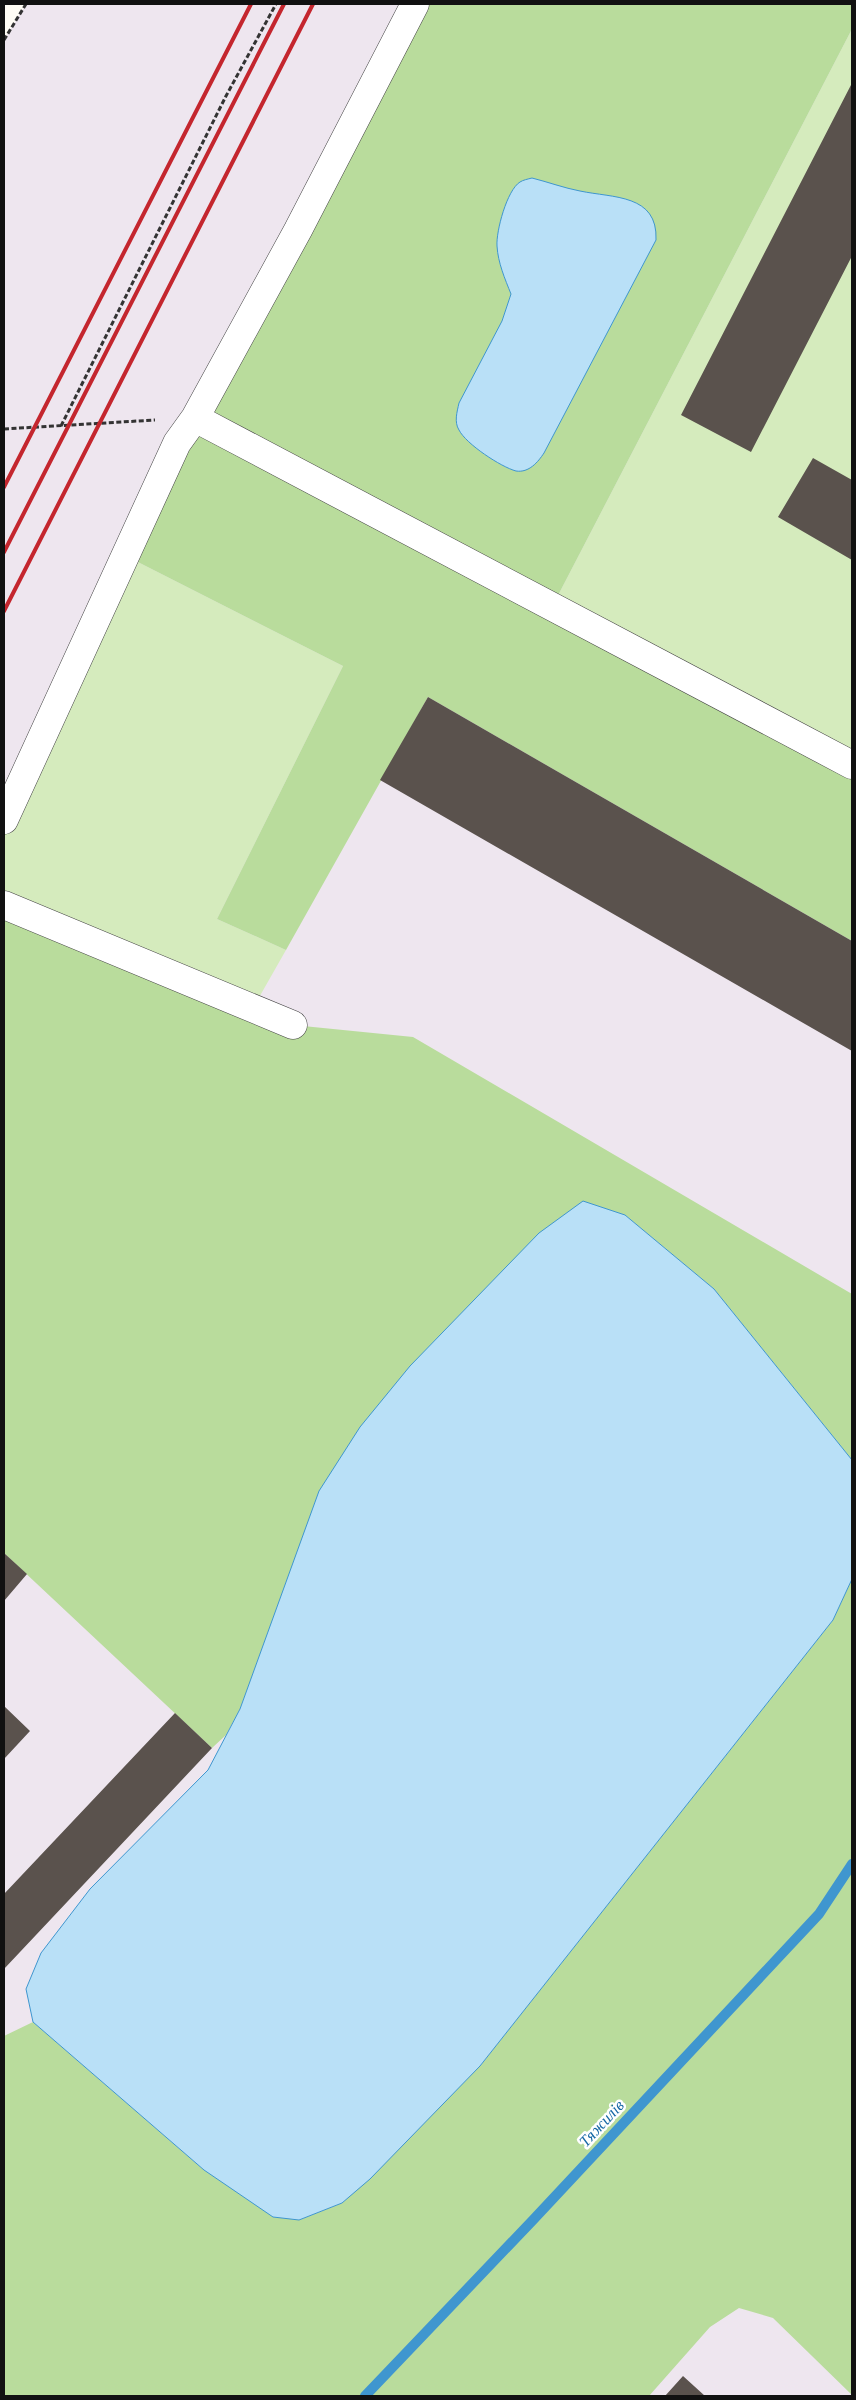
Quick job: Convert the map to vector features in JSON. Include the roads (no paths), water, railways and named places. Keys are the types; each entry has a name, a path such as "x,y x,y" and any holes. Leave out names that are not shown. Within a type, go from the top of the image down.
{"lane":[{"path":"4,820 177,443 195,418 298,230 415,4"},
{"path":"195,418 852,765"},
{"path":"4,905 293,1025"}],"water":[{"path":"532,178 574,190 619,197 642,206 650,214 655,225 656,240 544,453 529,469 516,471 493,460 469,442 459,430 456,417 459,403 502,321 511,294 500,265 497,246 498,231 503,211 515,186 521,181"},
{"path":"583,1201 625,1215 714,1289 852,1460 852,1579 833,1620 480,2066 370,2179 342,2203 299,2220 273,2217 204,2170 33,2022 26,1989 41,1953 90,1889 208,1770 240,1709 319,1491 360,1427 410,1366 539,1233"}],"waterway":[{"name":"Тяжилів","path":"365,2396 533,2220 819,1914 852,1864"}],"railway":[{"path":"4,487 251,4"},
{"path":"4,552 284,4"},
{"path":"4,611 313,4"}]}
